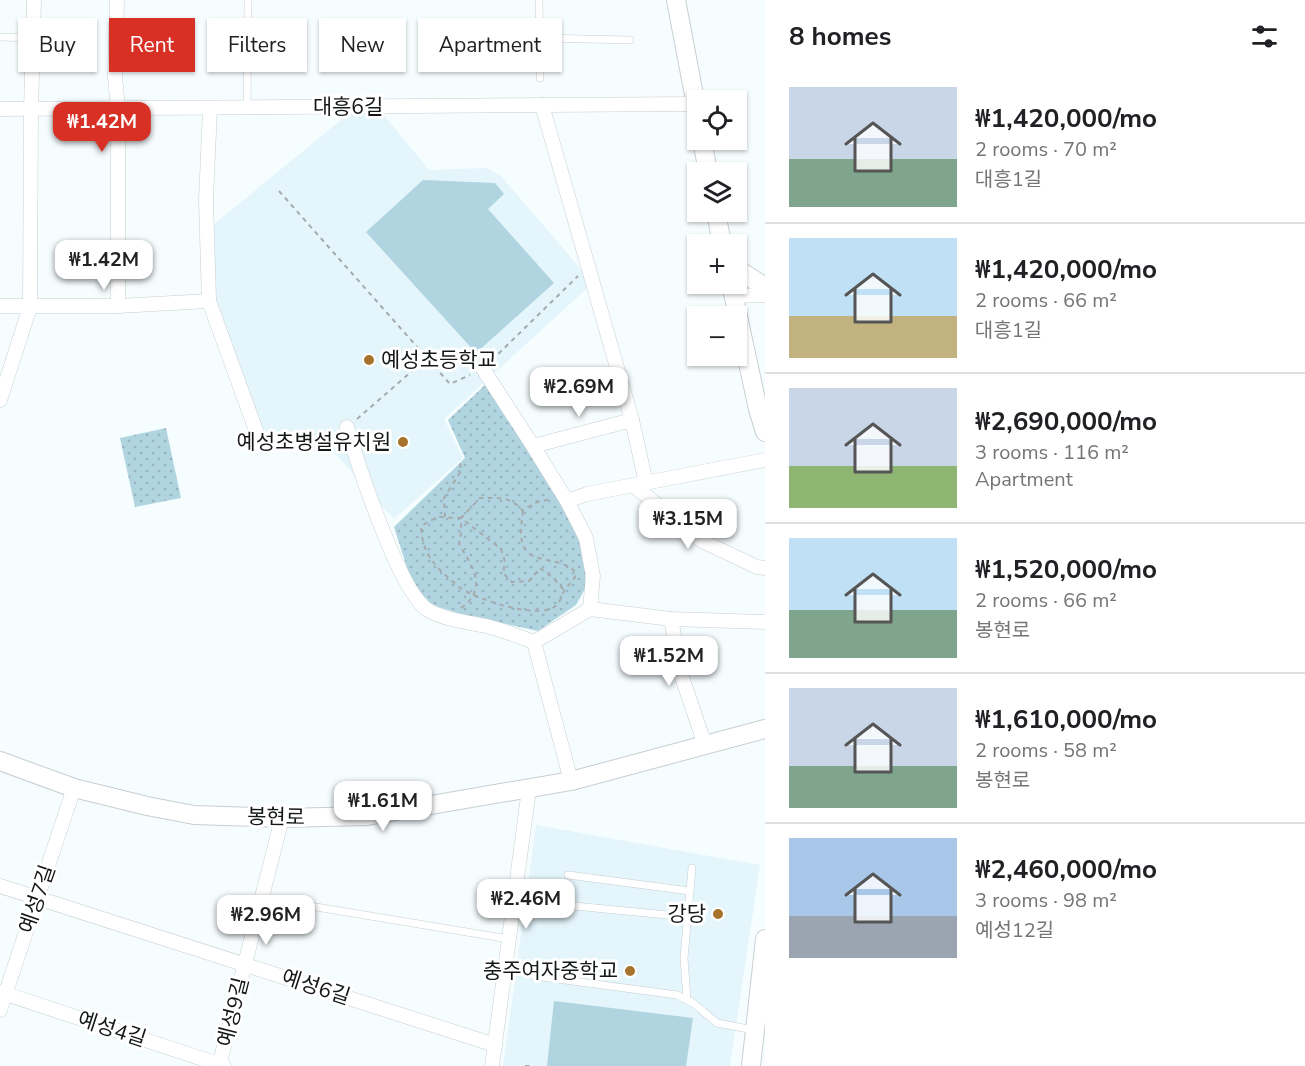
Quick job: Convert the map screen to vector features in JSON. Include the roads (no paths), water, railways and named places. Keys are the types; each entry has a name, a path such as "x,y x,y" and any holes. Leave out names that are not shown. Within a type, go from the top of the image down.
{"street":[{"path":"34,0 34,18"},
{"path":"117,0 115,77 118,108 118,306"},
{"path":"676,0 692,90"},
{"path":"1,393 30,307 32,72"},
{"path":"542,105 632,420 640,484 702,541 757,567 765,568"},
{"name":"대흥6길","path":"0,109 542,105 687,110"},
{"path":"210,108 206,200 209,301 258,436"},
{"path":"747,275 765,286"},
{"path":"747,292 765,295"},
{"path":"733,294 765,432"},
{"path":"0,306 118,306 209,301"},
{"path":"483,369 533,446 586,538 593,576 590,609"},
{"path":"533,446 632,420"},
{"path":"346,427 361,476 408,585 412,594 427,610 534,642 590,609 671,619 765,622"},
{"path":"565,499 765,460"},
{"path":"671,619 682,677 705,746"},
{"path":"534,642 571,782"},
{"name":"봉현로","path":"0,761 74,788 194,815 282,818 367,816 571,782 765,729"},
{"name":"예성7길","path":"0,1010 3,993 38,898 74,788"},
{"path":"492,1066 529,789"},
{"name":"예성9길","path":"221,1066 282,818"},
{"name":"예성6길","path":"0,886 495,1045"},
{"path":"751,1066 762,983 765,939"},
{"name":"예성4길","path":"3,993 221,1066"}],"lane":[{"path":"247,107 248,0"},
{"path":"539,0 539,18"},
{"path":"0,37 18,38"},
{"path":"562,38 630,40"},
{"path":"540,72 540,78"},
{"path":"687,1000 684,958 692,868"},
{"path":"568,875 690,891"},
{"path":"262,898 509,939"},
{"path":"564,905 688,917"},
{"path":"535,976 677,995 717,1023 754,1030"}],"place":[{"name":"예성초등학교","path":"369,360"},
{"name":"예성초병설유치원","path":"403,442"},
{"name":"강당","path":"718,914"},
{"name":"충주여자중학교","path":"630,971"}]}
